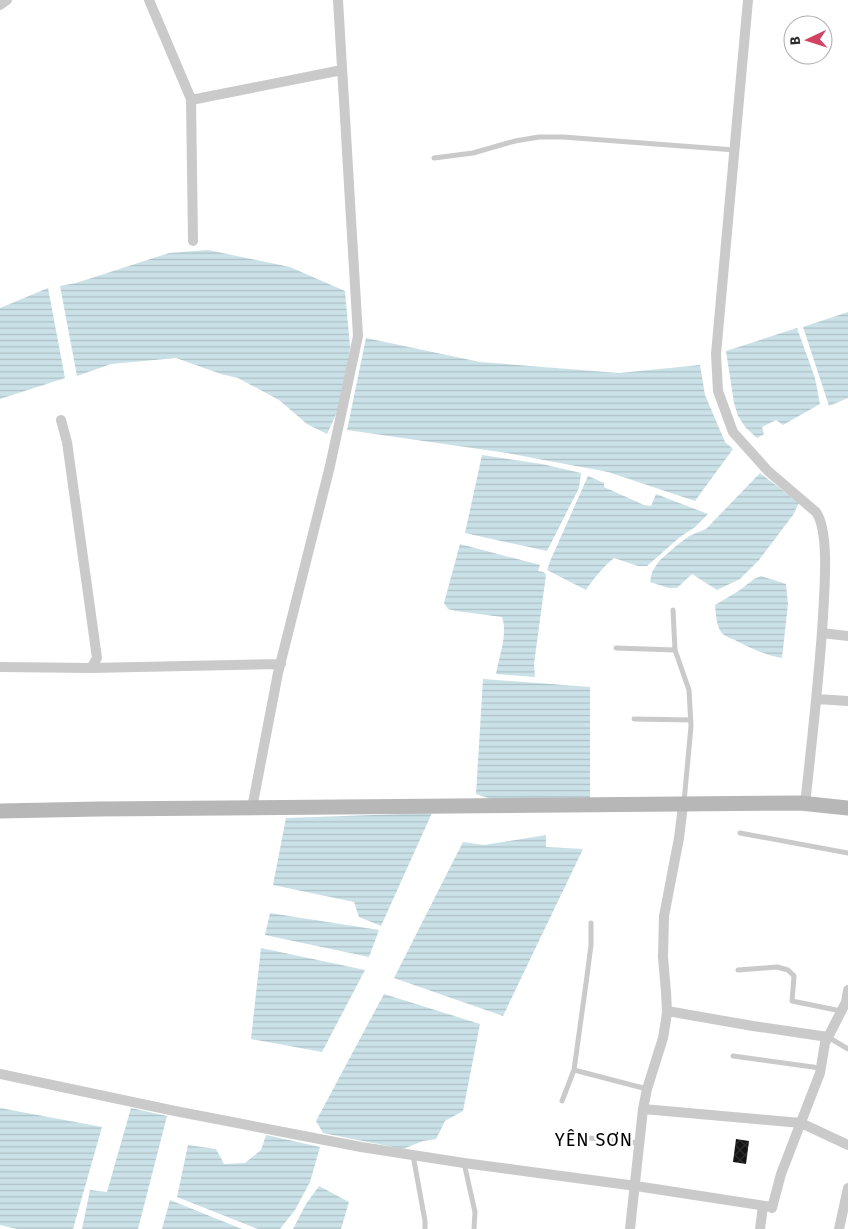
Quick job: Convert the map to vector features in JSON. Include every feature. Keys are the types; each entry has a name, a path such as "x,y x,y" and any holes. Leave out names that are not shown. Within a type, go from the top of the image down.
{"street":[{"path":"0,5 7,0"},
{"path":"149,0 191,100 193,242"},
{"path":"252,808 280,664 330,466 358,336 338,0"},
{"path":"748,0 716,354 718,391 733,432 768,470 816,512 820,518 824,538 826,572 817,699 805,804"},
{"path":"191,100 342,70"},
{"path":"61,420 67,442 97,658 92,668"},
{"path":"822,633 848,636"},
{"path":"0,667 92,668 280,664"},
{"path":"817,699 848,701"},
{"path":"0,811 805,804 848,808"},
{"path":"630,1229 643,1109 647,1089 663,1038 667,1011 663,957 664,916 679,838 683,805"},
{"path":"760,1229 801,1123 820,1068 825,1042 846,1002 848,990"},
{"path":"667,1011 828,1037"},
{"path":"0,1074 175,1111 361,1147 769,1207"},
{"path":"643,1109 801,1123 848,1146"},
{"path":"839,1229 846,1207 848,1188"}],"lane":[{"path":"434,158 474,153 515,141 539,137 562,137 735,150"},
{"path":"673,610 675,650 690,690 691,720 683,805"},
{"path":"616,648 675,650"},
{"path":"634,719 691,720"},
{"path":"740,833 848,854"},
{"path":"562,1101 574,1070 591,944 592,923"},
{"path":"738,970 777,967 788,970 794,976 792,1001 841,1011"},
{"path":"828,1037 848,1049"},
{"path":"733,1056 820,1068"},
{"path":"574,1070 647,1089"},
{"path":"579,1137 639,1143"},
{"path":"412,1155 425,1229"},
{"path":"464,1163 475,1212 474,1229"}],"water":[{"path":"208,250 290,267 345,291 350,347 342,401 327,434 307,424 279,400 238,378 176,358 111,364 77,376 60,286 76,283 169,253"},
{"path":"48,288 65,378 0,399 0,308"},
{"path":"848,312 848,398 829,406 803,327"},
{"path":"797,328 815,378 820,404 783,425 776,420 762,427 764,434 757,438 746,428 738,416 734,403 726,351"},
{"path":"366,338 480,362 619,373 700,365 705,395 725,442 733,449 695,501 608,472 507,453 347,430"},
{"path":"482,455 542,464 581,473 579,488 547,551 465,533"},
{"path":"760,473 799,503 793,515 759,560 740,579 717,590 692,574 677,588 669,588 650,582 652,572 659,561 689,536 706,529"},
{"path":"588,476 604,483 604,487 644,505 651,506 656,494 708,514 647,566 638,566 614,558 586,590 547,570"},
{"path":"460,544 540,565 538,571 544,572 546,575 534,664 535,677 496,674 504,638 502,617 456,611 448,609 444,603"},
{"path":"761,576 786,584 788,604 782,658 758,651 725,636 719,629 717,622 715,605"},
{"path":"483,679 590,687 590,799 491,799 476,794"},
{"path":"432,813 381,926 359,917 354,902 273,885 286,818"},
{"path":"546,835 546,847 583,849 503,1016 394,978 463,842 484,845"},
{"path":"270,913 379,930 369,957 265,935"},
{"path":"261,948 365,970 322,1052 251,1039"},
{"path":"384,994 480,1024 463,1111 445,1121 436,1139 423,1141 403,1149 323,1133 316,1121"},
{"path":"0,1108 102,1127 73,1229 17,1229 0,1225"},
{"path":"131,1108 167,1116 138,1229 82,1229 90,1190 107,1192"},
{"path":"266,1135 320,1147 310,1182 295,1210 280,1229 258,1229 177,1197 188,1145 216,1149 224,1164 245,1163 261,1150"},
{"path":"319,1186 349,1202 341,1229 293,1229 306,1204"},
{"path":"170,1200 242,1229 162,1229"}],"building":[{"path":"736,1139 749,1141 746,1164 733,1162"}],"district":[{"name":"YÊN SƠN","path":"594,1140"}]}
